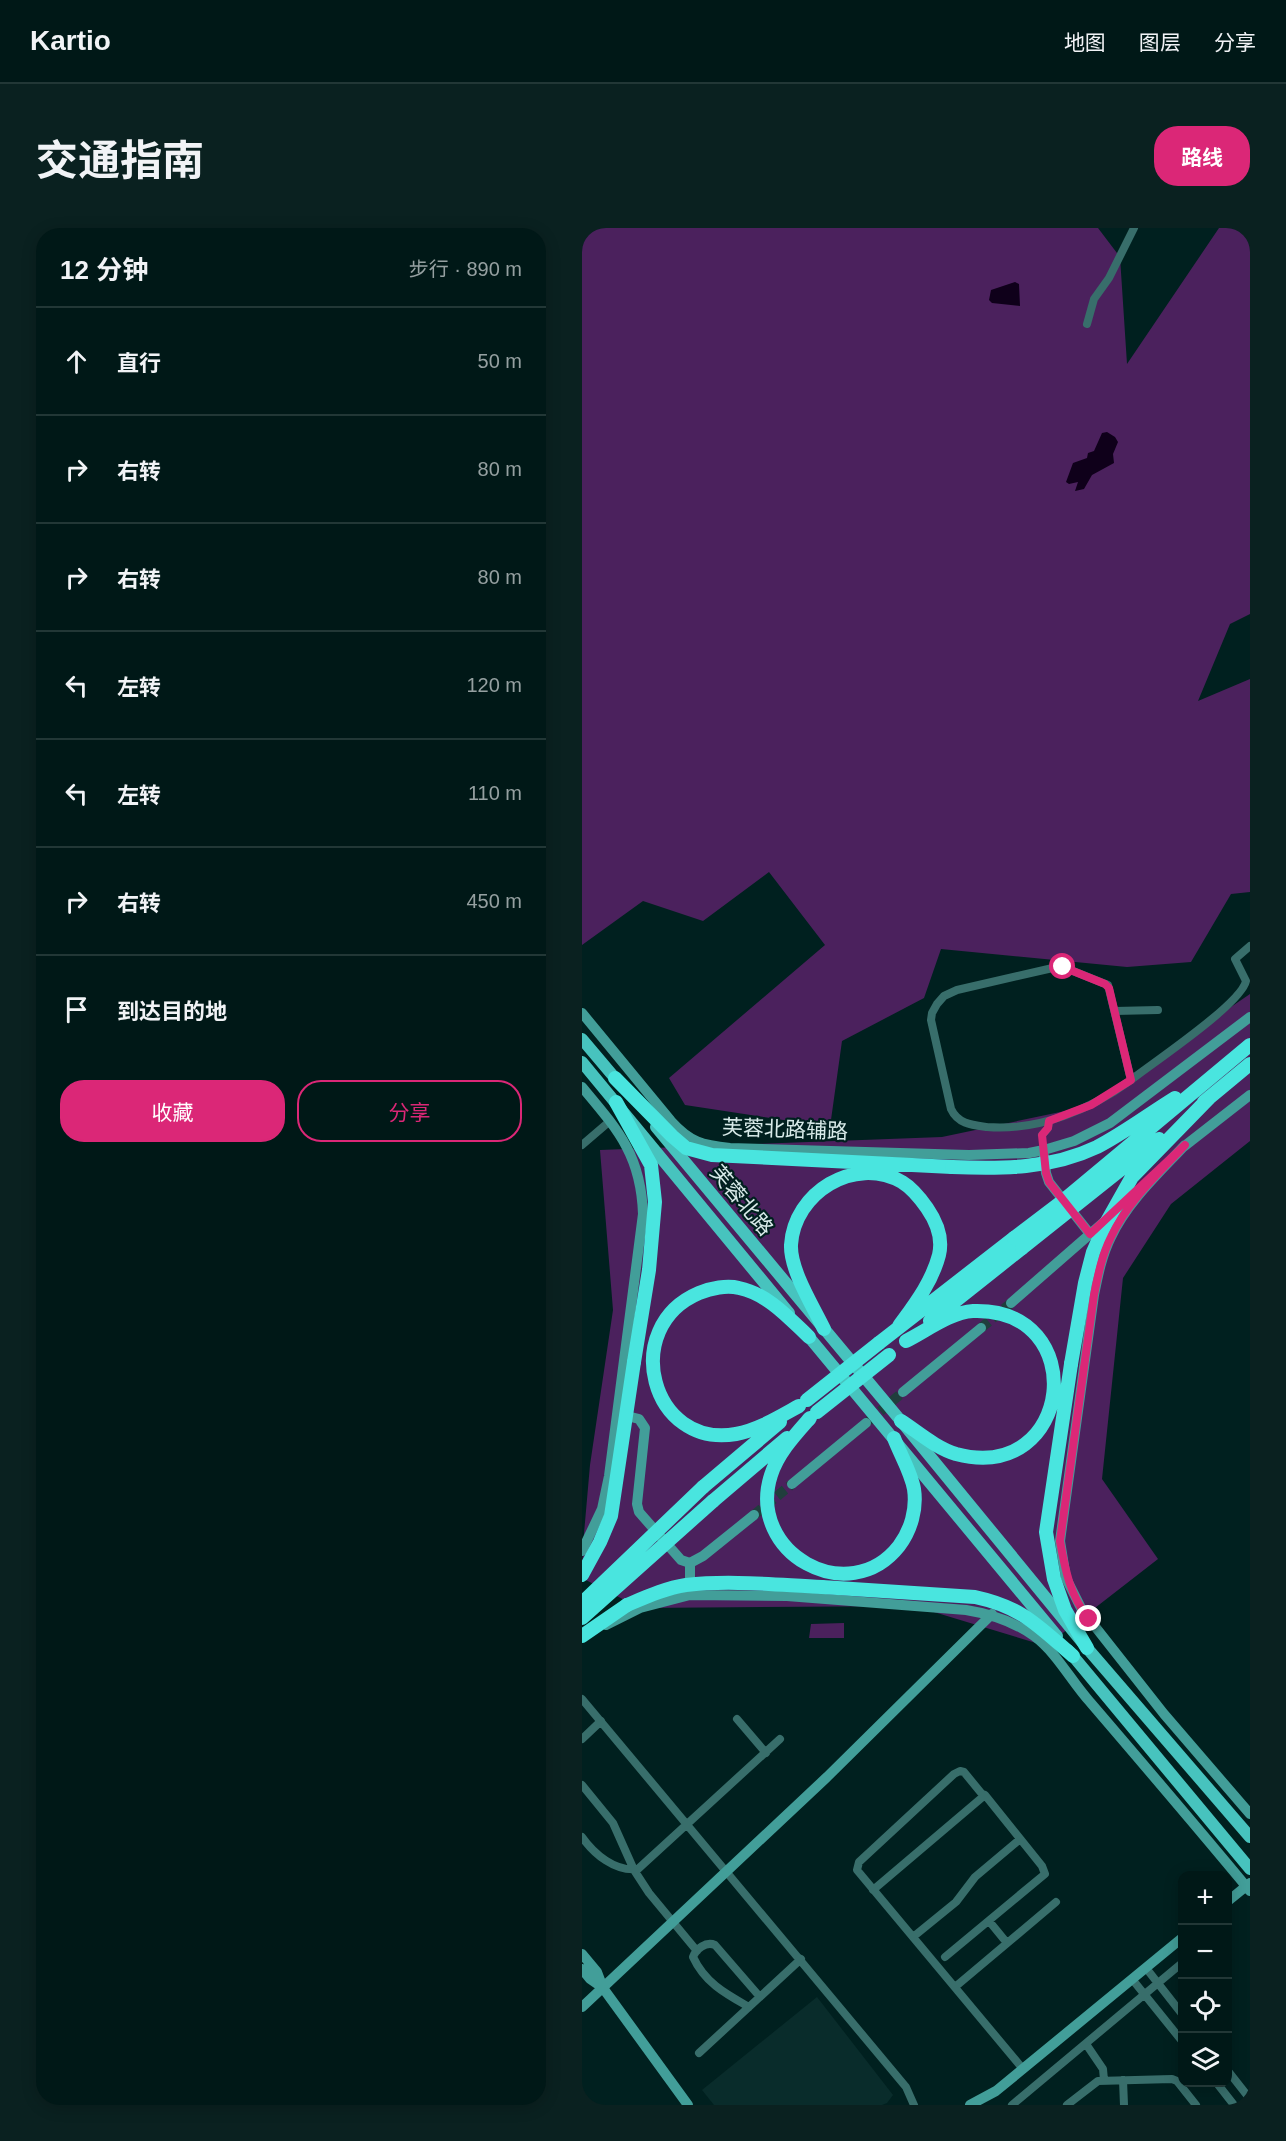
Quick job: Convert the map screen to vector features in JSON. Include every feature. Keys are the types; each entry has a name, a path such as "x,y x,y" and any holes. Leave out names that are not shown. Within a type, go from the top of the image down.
{"highway":[{"path":"582,1618 713,1501 906,1341 1064,1200 1250,1045"},
{"path":"582,1603 703,1487 803,1403 899,1326 1018,1243 1209,1098 1250,1064"},
{"path":"615,1078 672,1136 694,1151 711,1155 952,1167 1021,1167 1065,1159 1098,1146 1217,1071"},
{"path":"1087,1648 1065,1610 1054,1579 1046,1532 1085,1283 1093,1252 1132,1177 1209,1098"},
{"path":"582,1575 611,1516 649,1270 655,1202 651,1165 616,1102"},
{"path":"824,1329 795,1268 791,1247 798,1215 816,1193 832,1182 866,1173 882,1175 902,1182 917,1194 932,1215 940,1240 939,1254 925,1290 899,1326"},
{"path":"803,1403 765,1424 734,1435 720,1435 691,1428 676,1417 659,1393 654,1378 653,1348 661,1325 674,1308 687,1298 720,1287 738,1287 760,1296 778,1308 809,1337"},
{"path":"901,1421 953,1453 980,1458 1000,1455 1019,1448 1034,1436 1051,1407 1054,1390 1054,1370 1049,1354 1034,1333 1012,1317 993,1312 970,1311 906,1341"},
{"path":"814,1415 793,1437 771,1474 768,1512 771,1527 795,1556 825,1572 843,1574 873,1566 894,1551 905,1538 915,1503 914,1488 894,1438"},
{"path":"582,1636 627,1605 683,1586 718,1583 822,1587 975,1597 996,1601 1024,1614 1073,1656"}],"main road":[{"name":"芙蓉北路","path":"582,1039 1087,1648 1250,1837"},
{"name":"芙蓉北路","path":"582,1062 1250,1869"}],"street":[{"path":"1087,324 1094,299 1109,278 1134,228"},
{"path":"1131,1080 1108,985 1057,966 957,990 944,996 931,1017 954,1114 964,1122 974,1125 998,1127 1049,1121 1091,1105 1131,1080 1216,1015 1240,993 1246,981 1235,959 1250,946"},
{"path":"1115,1011 1158,1010"},
{"name":"芙蓉北路辅路","path":"582,1014 683,1133 703,1144 730,1148 969,1155 1029,1153 1074,1141 1110,1123 1250,1017"},
{"path":"582,1087 610,1121 636,1164 643,1195 644,1214 609,1476 602,1509 582,1551"},
{"path":"1011,1303 1090,1234 1185,1145 1250,1095"},
{"path":"582,1145 610,1121"},
{"path":"1049,1121 1048,1128 1042,1135 1047,1178 1090,1234"},
{"path":"1030,1124 1033,1130 1042,1135"},
{"path":"1185,1145 1126,1212 1112,1235 1101,1262 1092,1307 1060,1541 1066,1578 1082,1610 1164,1714 1250,1814"},
{"path":"903,1392 981,1328"},
{"path":"616,1413 639,1419 645,1428 637,1504 639,1512 681,1560 690,1563 703,1556 754,1515"},
{"path":"792,1484 866,1423"},
{"path":"690,1563 690,1595"},
{"path":"582,1643 605,1626 640,1608 690,1595 787,1596 992,1614 1024,1630 1046,1646 1089,1701 1249,1886 1232,1898"},
{"path":"582,2007 727,1872 992,1614"},
{"path":"582,1699 906,2087 914,2105"},
{"path":"737,1719 766,1753"},
{"path":"582,1738 601,1721"},
{"path":"582,1837 587,1844 612,1864 634,1870 642,1866 780,1740"},
{"path":"945,1957 1045,1874 1042,1866 985,1795 964,1772 960,1771 857,1864 857,1870 1023,2069"},
{"path":"582,1785 613,1823 634,1870 649,1893 672,1924 697,1951"},
{"path":"873,1890 985,1795"},
{"path":"913,1937 960,1898 975,1877 1019,1840"},
{"path":"955,1987 1056,1902"},
{"path":"989,1921 1007,1943"},
{"path":"970,2105 996,2091 1178,1941"},
{"path":"749,2007 709,1982 693,1958 697,1951 705,1944 711,1943 760,1997"},
{"path":"582,1954 597,1972 603,1988 688,2105"},
{"path":"699,2053 801,1959"},
{"path":"1012,2105 1178,1966"},
{"path":"1146,1968 1178,2009"},
{"path":"582,1969 590,1979 603,1988"},
{"path":"1132,1979 1178,2036"},
{"path":"1086,2044 1103,2069 1104,2080"},
{"path":"1232,2077 1250,2100"},
{"path":"1067,2105 1095,2083 1104,2080 1175,2079 1196,2105"},
{"path":"1123,2080 1124,2105"},
{"path":"1220,2087 1234,2105"}],"shaded area":[{"path":"582,228 1098,228 1120,257 1127,364 1219,228 1250,228 1250,614 1230,624 1198,701 1250,679 1250,892 1231,894 1191,962 1127,967 941,949 924,998 842,1041 830,1127 685,1105 669,1078 825,945 769,872 703,921 643,901 582,945"},
{"path":"1015,282 1019,284 1020,306 992,303 989,300 991,290"},
{"path":"1107,432 1118,442 1113,454 1114,463 1092,475 1084,489 1075,491 1078,482 1069,484 1066,482 1073,463 1087,458 1088,453 1094,451 1102,433"},
{"path":"1250,994 1250,1141 1171,1204 1123,1278 1102,1479 1158,1559 1046,1646 914,1606 640,1608 582,1578 590,1465 613,1310 600,1150 942,1137 1084,1107"},
{"path":"844,1623 844,1638 809,1638 811,1624"},
{"path":"817,1997 893,2095 887,2103 882,2105 714,2105 702,2090"}],"tunnel":[{"path":"981,1328 1011,1303"},
{"path":"869,1421 903,1392"},
{"path":"754,1515 792,1484"}],"route":[{"path":"1063,967 1108,985 1131,1080 1091,1105 1049,1121 1048,1128 1042,1135 1049,1182 1090,1234 1185,1145 1141,1193 1112,1235 1101,1262 1094,1295 1060,1541 1066,1578 1089,1619"}]}
